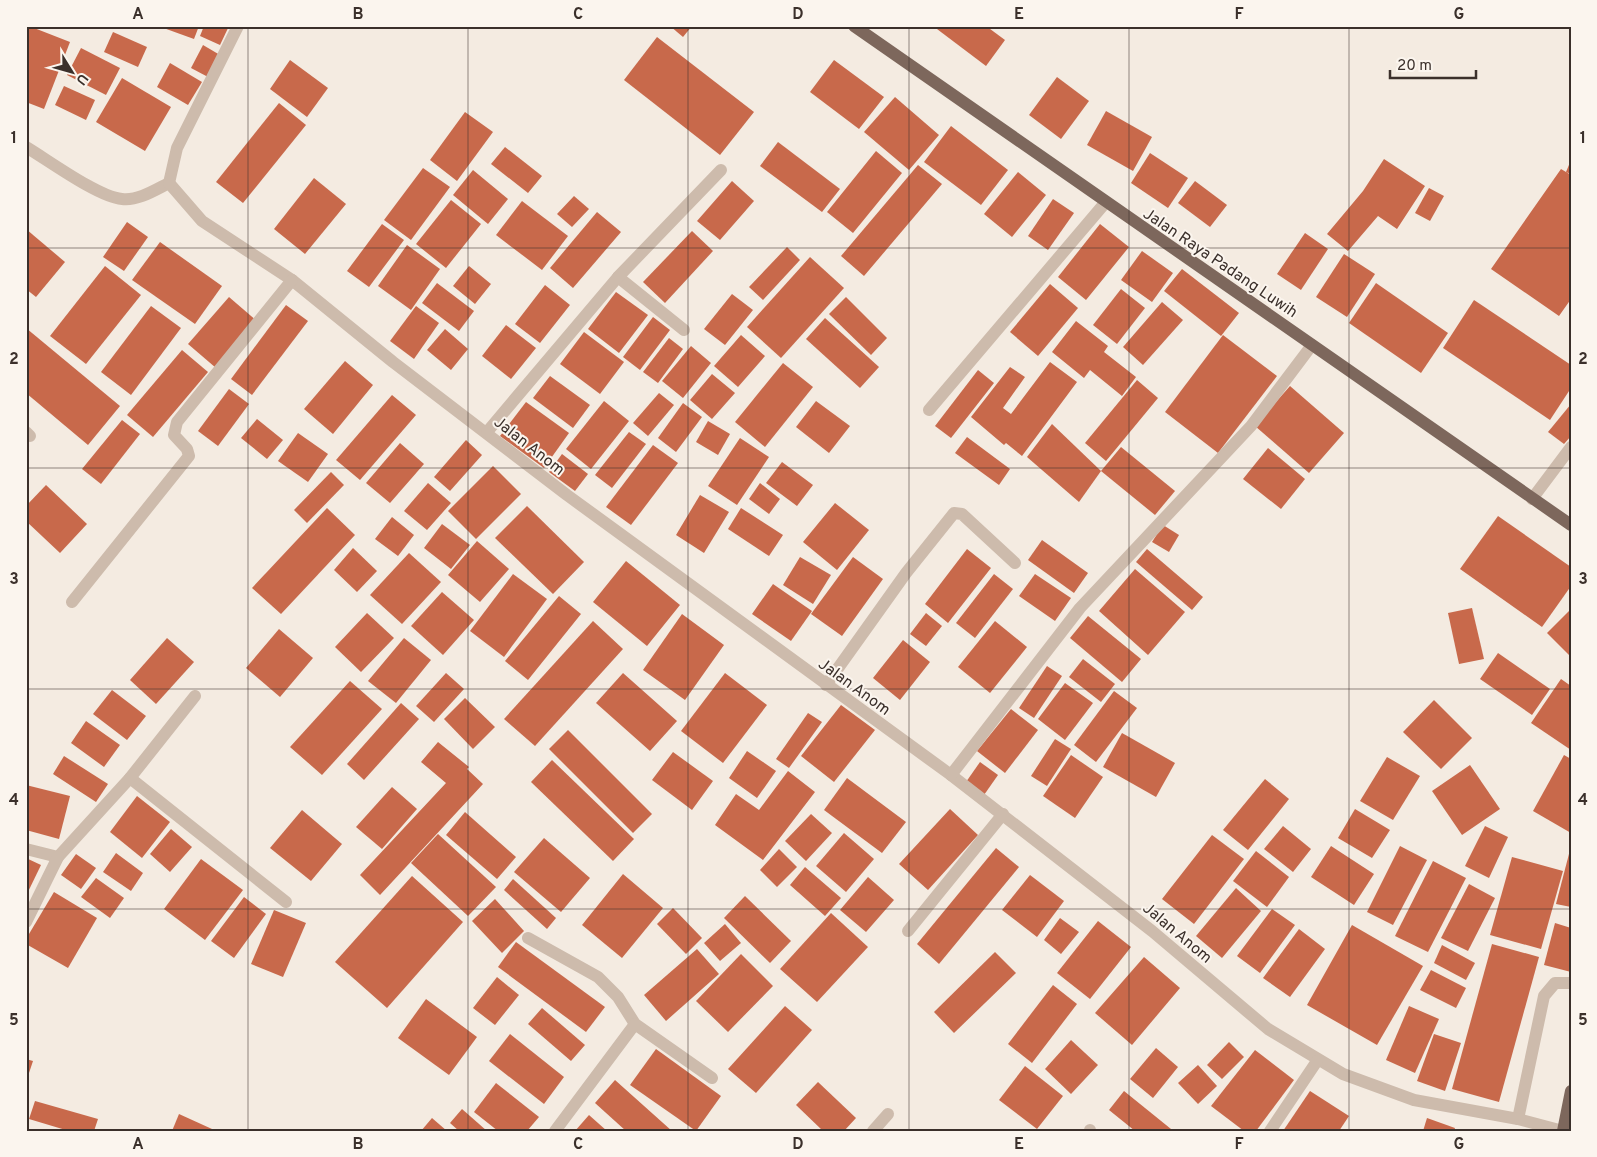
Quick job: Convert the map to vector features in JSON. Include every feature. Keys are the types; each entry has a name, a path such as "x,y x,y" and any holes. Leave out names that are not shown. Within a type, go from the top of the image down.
{"main road":[{"name":"Jalan Raya Padang Luwih","path":"854,26 1105,203 1571,525"},
{"path":"1562,1131 1571,1091"}],"street":[{"path":"26,147 103,193 122,199 139,197 169,183 177,148 238,26"},
{"path":"488,432 618,277 721,170"},
{"name":"Jalan Anom","path":"169,183 202,221 292,280 393,362 488,432 567,495 1003,814 1152,930 1268,1029 1343,1074 1414,1100 1518,1119 1562,1131"},
{"path":"929,410 1105,203"},
{"path":"618,277 684,330"},
{"path":"72,602 187,460 190,452 174,435 177,422 292,280"},
{"path":"951,775 1080,608 1251,426 1312,345"},
{"path":"1532,498 1571,447"},
{"path":"826,685 906,573 954,513 962,514 1015,563"},
{"path":"26,922 58,857 130,778 194,696"},
{"path":"130,778 286,902"},
{"path":"908,931 1003,814"},
{"path":"26,849 58,857"},
{"path":"528,938 598,977 618,997 635,1024 712,1078"},
{"path":"1518,1119 1544,996 1555,983 1571,983"},
{"path":"555,1131 635,1024"},
{"path":"1270,1131 1317,1060"},
{"path":"872,1131 888,1114"}],"building":[{"path":"29,26 70,42 44,109 26,102 26,32"},
{"path":"158,26 199,26 194,39"},
{"path":"204,26 229,26 220,45 200,36"},
{"path":"670,26 692,26 683,37"},
{"path":"933,26 986,26 1005,40 986,66"},
{"path":"113,32 147,47 138,67 104,52"},
{"path":"657,37 754,112 720,155 624,80"},
{"path":"203,45 220,55 208,77 191,68"},
{"path":"81,48 120,68 106,95 67,75"},
{"path":"290,60 328,88 307,117 270,89"},
{"path":"834,60 884,97 859,129 810,92"},
{"path":"170,63 202,82 188,105 157,87"},
{"path":"1057,77 1089,101 1061,139 1029,115"},
{"path":"122,78 171,107 145,151 96,122"},
{"path":"64,86 95,100 86,120 55,105"},
{"path":"895,97 939,135 909,170 864,132"},
{"path":"279,103 306,125 243,203 216,182"},
{"path":"1106,111 1152,137 1133,171 1087,145"},
{"path":"465,112 493,132 457,181 430,160"},
{"path":"951,126 1008,170 981,205 924,162"},
{"path":"778,142 840,189 822,212 760,166"},
{"path":"505,147 542,176 528,193 491,164"},
{"path":"876,151 902,173 853,233 827,212"},
{"path":"1150,153 1188,178 1168,208 1131,183"},
{"path":"1384,159 1425,186 1397,229 1378,216 1348,251 1327,234 1363,191"},
{"path":"1571,160 1571,174 1566,172"},
{"path":"918,165 942,184 864,276 841,256"},
{"path":"423,168 450,187 411,240 384,220"},
{"path":"1561,169 1571,175 1571,299 1559,316 1491,269"},
{"path":"473,170 508,199 488,224 453,195"},
{"path":"1018,172 1046,195 1012,237 984,214"},
{"path":"314,178 346,204 305,254 274,229"},
{"path":"732,181 754,201 720,240 697,221"},
{"path":"1195,181 1227,205 1210,227 1178,203"},
{"path":"1429,188 1444,196 1430,221 1415,213"},
{"path":"574,196 589,209 572,227 557,214"},
{"path":"1053,199 1074,213 1048,250 1028,236"},
{"path":"451,200 481,224 446,268 416,244"},
{"path":"522,201 568,236 542,270 496,235"},
{"path":"597,212 621,232 573,288 550,268"},
{"path":"127,222 148,237 124,271 103,257"},
{"path":"382,224 404,240 369,287 347,271"},
{"path":"1100,224 1129,247 1086,300 1058,277"},
{"path":"26,229 65,262 36,297 26,289"},
{"path":"692,231 713,251 665,303 643,282"},
{"path":"1305,233 1328,249 1301,290 1277,274"},
{"path":"160,242 222,286 195,324 132,280"},
{"path":"407,245 440,269 411,310 378,286"},
{"path":"787,247 800,260 763,300 749,287"},
{"path":"1142,251 1173,273 1152,302 1121,280"},
{"path":"1344,254 1375,274 1347,317 1316,297"},
{"path":"810,257 844,288 781,358 747,327"},
{"path":"105,266 141,295 86,364 50,336"},
{"path":"469,266 491,284 475,304 453,286"},
{"path":"1182,269 1239,313 1221,336 1164,291"},
{"path":"437,283 474,311 459,331 422,303"},
{"path":"1376,283 1448,333 1421,373 1349,323"},
{"path":"1050,284 1078,308 1038,356 1010,332"},
{"path":"545,285 570,305 540,343 515,324"},
{"path":"1121,289 1145,308 1117,344 1093,325"},
{"path":"616,292 648,315 619,353 588,329"},
{"path":"732,294 753,310 725,345 704,329"},
{"path":"229,297 257,321 216,368 188,344"},
{"path":"846,297 887,338 871,355 829,314"},
{"path":"1474,300 1571,365 1571,388 1550,420 1443,348"},
{"path":"1162,302 1183,320 1143,365 1123,347"},
{"path":"286,305 308,321 252,395 231,379"},
{"path":"151,306 181,328 131,395 101,372"},
{"path":"416,306 439,323 414,359 390,341"},
{"path":"653,317 670,330 640,370 623,357"},
{"path":"825,318 879,367 860,388 806,339"},
{"path":"1076,321 1108,346 1104,352 1136,377 1122,396 1090,370 1084,378 1052,352"},
{"path":"506,325 536,348 511,379 482,356"},
{"path":"26,328 120,406 88,445 26,393"},
{"path":"445,329 468,349 451,370 427,350"},
{"path":"584,332 624,362 600,394 560,364"},
{"path":"741,335 765,356 738,387 714,366"},
{"path":"1223,335 1277,376 1218,453 1165,412"},
{"path":"669,338 683,349 658,383 643,372"},
{"path":"691,346 711,363 683,398 662,381"},
{"path":"182,350 208,372 153,437 127,415"},
{"path":"345,361 373,385 333,434 304,409"},
{"path":"1050,362 1077,382 1022,456 1006,443 1004,445 971,417 1010,367 1025,377 1003,408 1011,414"},
{"path":"783,363 813,387 765,447 735,422"},
{"path":"978,370 994,383 951,438 935,426"},
{"path":"712,374 735,393 712,419 690,400"},
{"path":"550,376 590,405 573,428 533,398"},
{"path":"1137,380 1158,398 1106,461 1085,443"},
{"path":"1290,386 1344,433 1309,473 1255,426"},
{"path":"229,389 249,404 218,446 198,431"},
{"path":"659,393 674,405 648,436 633,423"},
{"path":"392,395 416,415 360,480 336,460"},
{"path":"604,401 629,421 591,469 566,449"},
{"path":"816,401 850,426 829,453 796,427"},
{"path":"526,402 569,433 544,468 500,436"},
{"path":"683,403 702,417 676,452 658,438"},
{"path":"1571,404 1571,436 1564,444 1548,432"},
{"path":"257,419 283,440 267,459 241,438"},
{"path":"122,420 140,434 101,484 82,469"},
{"path":"708,421 730,434 718,455 696,442"},
{"path":"1052,424 1101,471 1079,502 1027,457"},
{"path":"629,432 646,444 612,488 595,475"},
{"path":"298,433 328,454 308,482 278,461"},
{"path":"967,437 1010,469 999,485 955,453"},
{"path":"740,438 769,457 737,505 708,486"},
{"path":"466,440 482,455 450,491 434,477"},
{"path":"400,443 424,464 390,503 366,483"},
{"path":"653,445 678,463 631,525 606,507"},
{"path":"1121,447 1175,491 1155,515 1101,471"},
{"path":"1268,448 1305,479 1281,509 1243,479"},
{"path":"562,454 588,474 575,491 549,472"},
{"path":"782,462 813,485 797,506 766,483"},
{"path":"493,466 521,494 476,539 448,511"},
{"path":"331,472 344,485 307,523 294,510"},
{"path":"428,483 451,503 427,530 404,511"},
{"path":"760,483 780,499 769,514 749,499"},
{"path":"46,485 87,524 60,553 26,521 26,506"},
{"path":"700,495 729,512 704,553 676,535"},
{"path":"835,503 869,530 837,570 803,542"},
{"path":"527,506 584,562 553,594 495,538"},
{"path":"327,508 355,535 281,614 252,588"},
{"path":"741,508 783,535 769,556 728,529"},
{"path":"1498,516 1571,567 1571,586 1542,627 1460,569"},
{"path":"392,517 414,535 398,556 375,539"},
{"path":"442,524 470,545 451,569 424,548"},
{"path":"1163,525 1179,535 1169,552 1152,542"},
{"path":"1042,540 1088,573 1074,593 1028,560"},
{"path":"477,541 509,569 480,602 448,575"},
{"path":"353,548 377,571 357,592 334,570"},
{"path":"967,549 991,568 948,623 925,604"},
{"path":"1147,549 1203,597 1192,610 1136,562"},
{"path":"409,553 441,582 402,624 370,595"},
{"path":"800,557 831,575 813,604 783,585"},
{"path":"853,557 883,579 842,636 811,614"},
{"path":"626,561 680,605 647,646 593,602"},
{"path":"1135,569 1185,612 1148,655 1099,611"},
{"path":"513,574 547,599 504,657 470,631"},
{"path":"994,574 1013,589 975,638 956,623"},
{"path":"1035,574 1071,598 1055,621 1019,596"},
{"path":"773,584 812,611 791,641 752,614"},
{"path":"442,592 474,620 443,655 411,626"},
{"path":"559,596 581,614 528,680 505,661"},
{"path":"1472,608 1484,659 1459,664 1448,613"},
{"path":"1571,609 1571,657 1547,633"},
{"path":"367,613 394,638 361,672 335,647"},
{"path":"926,613 942,626 926,646 910,634"},
{"path":"682,614 724,645 685,700 643,670"},
{"path":"1088,616 1141,659 1122,682 1070,638"},
{"path":"593,621 623,649 535,746 504,719"},
{"path":"995,621 1027,647 990,693 958,667"},
{"path":"279,629 313,658 280,697 246,668"},
{"path":"167,638 194,662 156,704 130,680"},
{"path":"404,638 431,660 396,703 368,681"},
{"path":"903,640 930,662 900,700 873,678"},
{"path":"1498,653 1550,689 1532,715 1480,679"},
{"path":"1083,659 1115,684 1101,702 1069,677"},
{"path":"1047,666 1062,676 1034,718 1019,708"},
{"path":"446,673 464,689 434,722 416,706"},
{"path":"623,673 677,721 650,751 596,703"},
{"path":"725,673 767,705 723,763 681,731"},
{"path":"1561,679 1571,686 1571,750 1531,723"},
{"path":"350,681 382,709 322,775 290,747"},
{"path":"1065,683 1093,703 1065,740 1038,719"},
{"path":"112,690 146,716 127,740 93,714"},
{"path":"1114,691 1137,708 1096,762 1074,745"},
{"path":"465,698 495,727 473,749 444,719"},
{"path":"1434,700 1472,738 1441,769 1403,732"},
{"path":"401,703 419,719 364,780 347,764"},
{"path":"841,705 875,730 834,782 801,756"},
{"path":"1011,709 1038,730 1005,773 977,751"},
{"path":"808,713 822,722 789,768 776,759"},
{"path":"86,721 120,745 104,767 71,743"},
{"path":"568,730 652,814 633,833 549,749"},
{"path":"1122,733 1175,763 1156,797 1103,767"},
{"path":"1055,739 1071,749 1047,786 1031,776"},
{"path":"438,742 469,767 467,769 483,784 380,895 360,875 446,783 421,762"},
{"path":"747,751 776,771 757,798 729,778"},
{"path":"673,752 713,781 692,810 652,780"},
{"path":"1071,755 1103,777 1075,818 1043,796"},
{"path":"1564,755 1571,759 1571,833 1533,811"},
{"path":"64,756 108,784 96,802 53,774"},
{"path":"1387,757 1420,776 1393,820 1360,801"},
{"path":"552,760 634,839 613,861 531,782"},
{"path":"980,762 998,775 984,795 966,782"},
{"path":"1470,765 1500,809 1462,835 1432,791"},
{"path":"788,771 815,792 763,860 715,825 736,794 759,810"},
{"path":"847,778 906,822 882,853 824,810"},
{"path":"1265,779 1289,799 1248,850 1223,830"},
{"path":"26,785 70,796 59,839 26,830"},
{"path":"392,787 417,809 382,849 356,827"},
{"path":"137,796 170,822 142,858 110,832"},
{"path":"950,809 978,835 928,890 899,864"},
{"path":"1355,809 1390,830 1372,858 1338,838"},
{"path":"302,810 342,844 311,881 270,848"},
{"path":"465,812 516,857 497,879 446,835"},
{"path":"811,814 832,833 806,861 785,841"},
{"path":"1283,826 1311,849 1293,872 1264,849"},
{"path":"1485,826 1508,837 1489,878 1465,866"},
{"path":"171,829 192,847 170,872 150,854"},
{"path":"844,833 874,859 846,892 816,866"},
{"path":"438,834 496,887 468,916 411,863"},
{"path":"1212,835 1244,859 1194,924 1162,899"},
{"path":"544,838 590,878 561,912 514,872"},
{"path":"1331,846 1374,874 1354,905 1311,877"},
{"path":"1400,846 1427,860 1393,925 1367,912"},
{"path":"996,848 1019,867 939,964 917,944"},
{"path":"779,849 797,867 777,887 760,870"},
{"path":"1571,850 1571,907 1556,904"},
{"path":"1256,851 1289,877 1267,907 1233,881"},
{"path":"116,853 143,873 131,891 103,872"},
{"path":"76,854 96,868 81,889 61,875"},
{"path":"1512,857 1563,871 1541,949 1490,935"},
{"path":"26,858 41,865 26,896"},
{"path":"201,859 243,890 205,940 164,909"},
{"path":"1433,861 1466,878 1428,952 1395,936"},
{"path":"805,867 841,898 825,916 790,885"},
{"path":"623,874 663,908 622,958 582,925"},
{"path":"1030,875 1064,901 1037,937 1002,910"},
{"path":"412,876 463,922 387,1008 335,962"},
{"path":"868,877 894,900 866,932 840,910"},
{"path":"96,878 124,898 110,918 81,897"},
{"path":"513,879 556,918 547,929 504,890"},
{"path":"1469,884 1495,898 1468,951 1441,938"},
{"path":"1236,888 1261,911 1222,958 1196,936"},
{"path":"54,892 97,918 68,968 26,944 26,939"},
{"path":"745,896 791,941 770,963 724,918"},
{"path":"244,897 266,914 234,958 211,941"},
{"path":"495,899 524,931 502,953 472,921"},
{"path":"673,908 702,938 686,954 657,924"},
{"path":"1272,909 1295,925 1260,973 1237,956"},
{"path":"274,910 306,923 283,977 251,964"},
{"path":"831,913 868,947 817,1002 780,969"},
{"path":"1060,918 1079,932 1061,954 1044,940"},
{"path":"1098,921 1131,947 1090,999 1057,973"},
{"path":"1555,923 1571,928 1571,972 1544,965"},
{"path":"725,924 741,943 720,961 704,943"},
{"path":"1352,925 1423,966 1377,1045 1307,1005"},
{"path":"1299,929 1325,949 1290,997 1263,978"},
{"path":"516,942 605,1007 586,1032 498,967"},
{"path":"1492,944 1539,957 1499,1102 1452,1089"},
{"path":"1442,945 1475,963 1466,980 1434,963"},
{"path":"697,949 719,974 666,1021 644,995"},
{"path":"995,952 1016,973 954,1033 934,1012"},
{"path":"741,954 773,986 728,1032 696,1001"},
{"path":"1144,957 1180,988 1132,1045 1095,1013"},
{"path":"1431,970 1466,988 1456,1008 1420,990"},
{"path":"497,977 519,995 495,1025 473,1008"},
{"path":"1053,985 1077,1004 1032,1063 1008,1044"},
{"path":"426,999 477,1037 449,1075 398,1038"},
{"path":"785,1006 812,1030 756,1093 728,1069"},
{"path":"1409,1006 1439,1019 1415,1073 1386,1060"},
{"path":"542,1008 585,1045 571,1061 528,1024"},
{"path":"510,1034 564,1077 544,1104 489,1061"},
{"path":"1434,1034 1461,1043 1445,1091 1417,1081"},
{"path":"1071,1040 1098,1065 1071,1094 1045,1069"},
{"path":"1229,1042 1244,1057 1222,1079 1207,1065"},
{"path":"1156,1048 1178,1067 1153,1098 1130,1079"},
{"path":"656,1049 721,1096 696,1131 630,1085"},
{"path":"1255,1050 1294,1080 1256,1131 1244,1131 1211,1106"},
{"path":"26,1059 33,1061 27,1079 26,1079"},
{"path":"1198,1065 1217,1086 1198,1104 1178,1083"},
{"path":"1025,1066 1063,1096 1037,1129 999,1100"},
{"path":"615,1080 672,1131 626,1131 595,1103"},
{"path":"818,1082 856,1118 844,1131 823,1131 796,1105"},
{"path":"496,1083 539,1117 527,1131 498,1131 474,1112"},
{"path":"1124,1091 1171,1129 1170,1131 1135,1131 1109,1110"},
{"path":"1310,1091 1349,1116 1339,1131 1283,1131"},
{"path":"35,1101 98,1119 94,1131 69,1131 29,1119"},
{"path":"462,1109 487,1131 459,1131 450,1123"},
{"path":"179,1114 212,1129 212,1131 172,1131"},
{"path":"589,1115 607,1131 575,1131"},
{"path":"432,1118 447,1131 421,1131"},
{"path":"1427,1118 1455,1128 1454,1131 1423,1131"}]}
